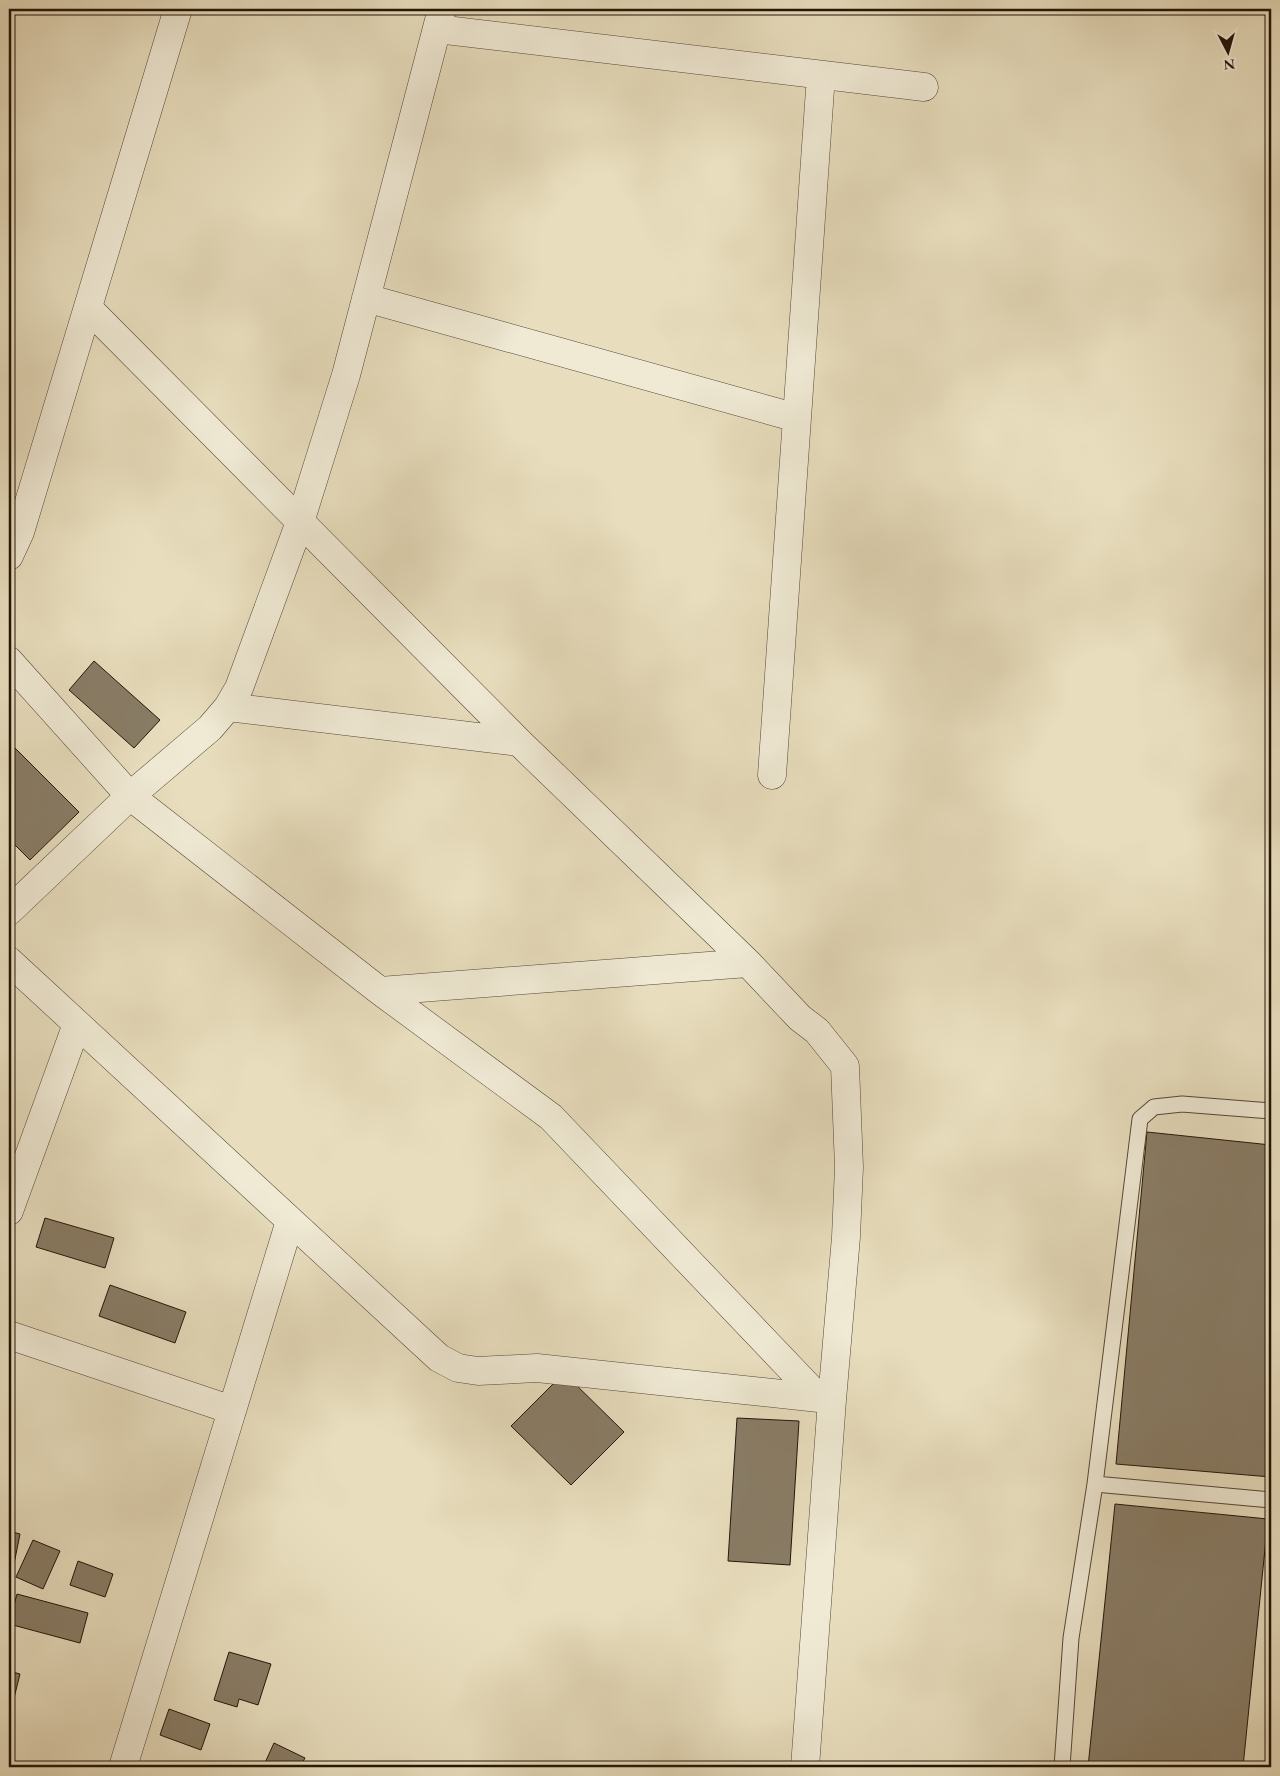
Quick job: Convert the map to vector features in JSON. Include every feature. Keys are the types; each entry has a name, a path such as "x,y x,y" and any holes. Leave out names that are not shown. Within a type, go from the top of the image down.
{"street":[{"path":"9,556 20,532 178,9"},
{"path":"9,911 130,796 210,728 228,707 239,688 300,522 346,375 440,19 924,87"},
{"path":"772,775 821,74"},
{"path":"366,298 797,418"},
{"path":"88,308 520,742 748,963 800,1018 817,1031 845,1066 849,1167 848,1208 826,1399 805,1767"},
{"path":"9,661 130,796 380,991 551,1117 826,1399"},
{"path":"228,707 520,742"},
{"path":"9,961 439,1358 458,1368 478,1371 537,1368 826,1399"},
{"path":"380,991 748,963"},
{"path":"9,1211 77,1024"},
{"path":"123,1767 290,1221"},
{"path":"9,1335 232,1410"}],"lane":[{"path":"1062,1767 1072,1638 1095,1484 1140,1120 1154,1107 1182,1104 1271,1111"},
{"path":"1095,1484 1271,1500"}],"building":[{"path":"94,661 160,720 134,748 69,690"},
{"path":"9,693 15,699 9,705"},
{"path":"13,746 79,812 30,860 9,839 9,750"},
{"path":"1147,1132 1271,1145 1271,1477 1116,1464"},
{"path":"45,1218 114,1238 105,1268 36,1247"},
{"path":"110,1285 186,1312 175,1343 99,1316"},
{"path":"564,1373 624,1432 571,1485 511,1426"},
{"path":"737,1418 799,1421 790,1565 728,1561"},
{"path":"1115,1504 1268,1519 1243,1767 1088,1767"},
{"path":"9,1531 20,1534 9,1589"},
{"path":"33,1540 60,1551 43,1589 16,1577"},
{"path":"78,1561 113,1574 105,1597 70,1585"},
{"path":"17,1594 88,1613 80,1643 9,1624"},
{"path":"229,1652 271,1664 258,1705 239,1699 237,1707 214,1700"},
{"path":"9,1671 20,1674 10,1714 9,1714"},
{"path":"169,1709 210,1724 201,1750 160,1735"},
{"path":"274,1743 305,1758 300,1767 269,1767 264,1765"}]}
